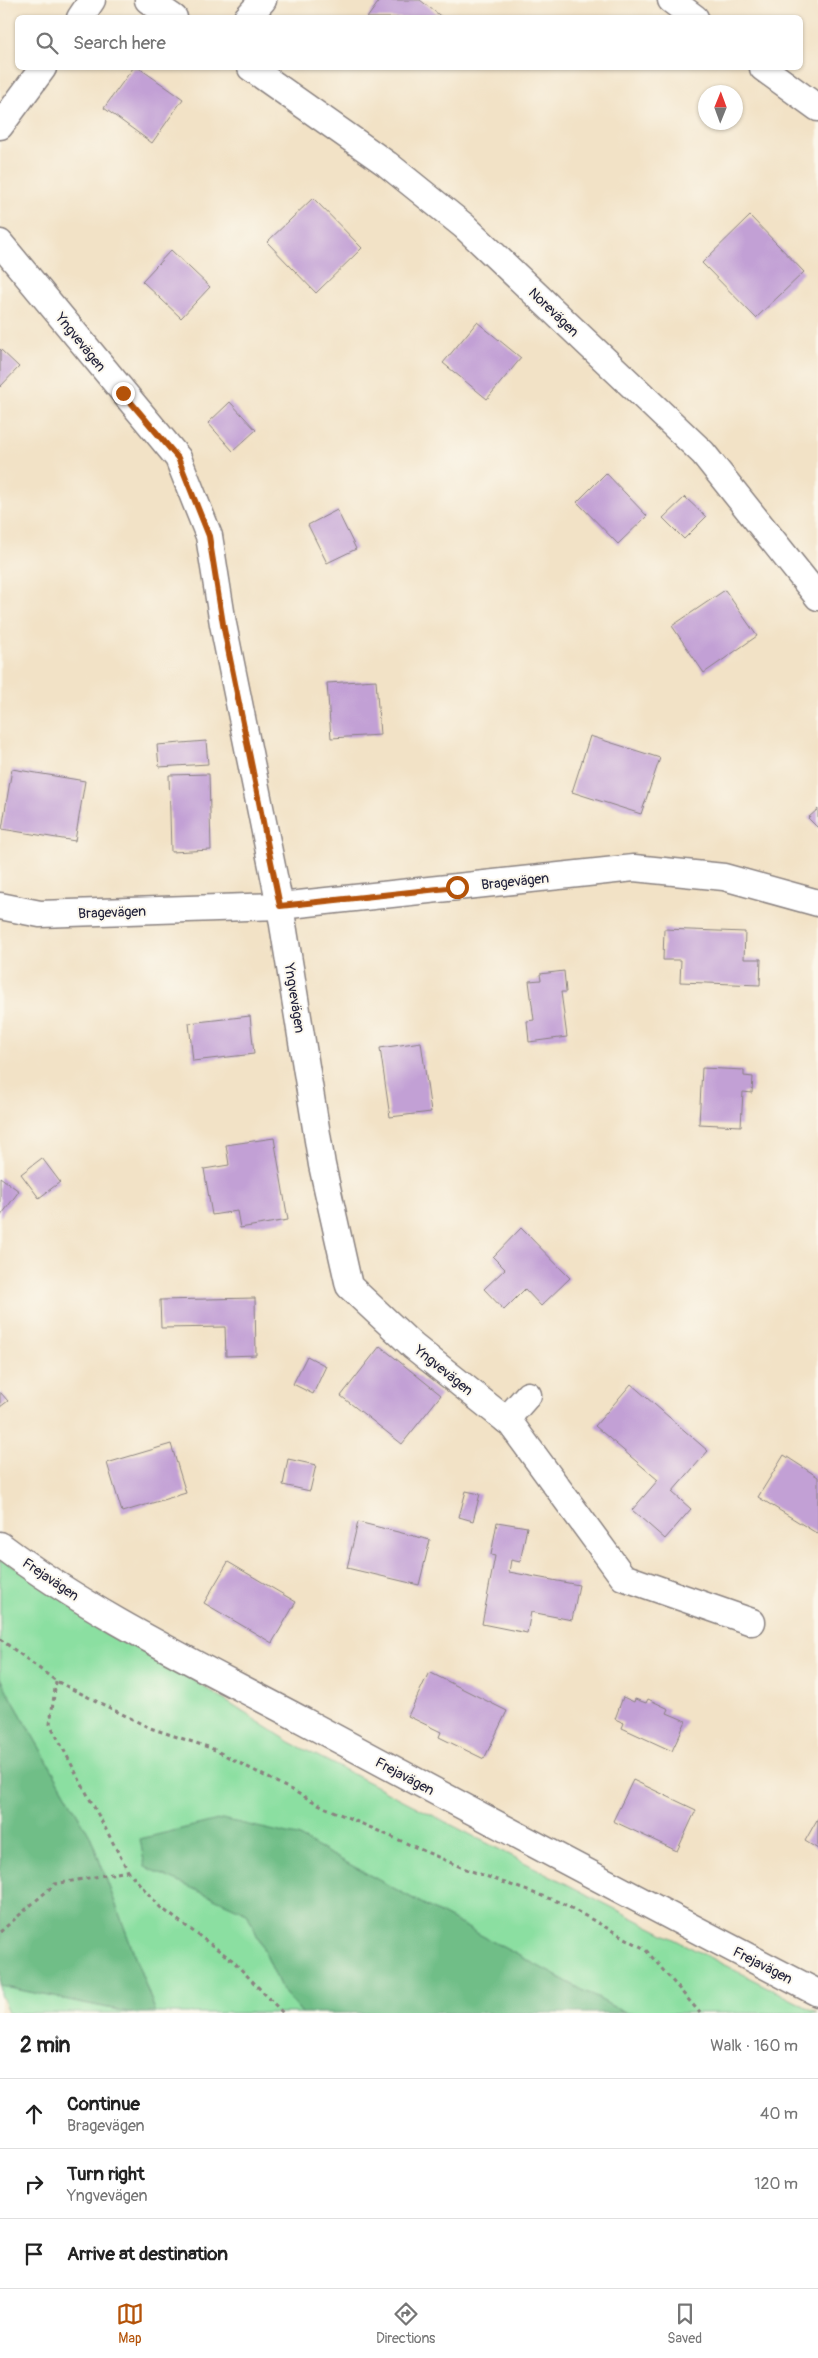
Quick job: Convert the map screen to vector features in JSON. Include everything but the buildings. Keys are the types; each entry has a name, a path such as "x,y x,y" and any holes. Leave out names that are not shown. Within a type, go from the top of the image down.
{"street":[{"path":"82,15 92,0"},
{"path":"148,0 170,15"},
{"path":"250,15 263,0"},
{"path":"671,0 691,15"},
{"path":"0,126 42,70"},
{"name":"Norevägen","path":"254,70 388,164 464,226 703,453 818,597"},
{"path":"766,70 818,108"},
{"name":"Yngvevägen","path":"0,243 178,458 209,536 225,634 280,906 322,1165 350,1286 413,1346 511,1424 623,1577 752,1622"},
{"name":"Bragevägen","path":"0,906 40,914 280,906 634,868 724,877 818,903"},
{"path":"506,1420 528,1394"},
{"name":"Frejavägen","path":"0,1545 80,1599 564,1862 818,1993"}],"path":[{"path":"0,1639 56,1681 150,1728 211,1748 344,1816 463,1868 562,1903 645,1949 700,2013"},
{"path":"56,1681 50,1724 128,1871 160,1907 232,1960 283,2013"},
{"path":"0,1932 55,1884 128,1871"}],"green space":[{"path":"0,1557 290,1742 818,2013 625,2013 297,1836 145,1866 247,1913 282,1990 302,2013 156,2013 91,1838 0,1678"},
{"path":"0,1678 91,1838 156,2013 133,2013 0,1986"},
{"path":"222,1819 297,1836 625,2013 302,2013 282,1990 247,1913 145,1867 140,1839"},
{"path":"0,1986 133,2013 8,2013 0,1994"}],"route":[{"path":"123,393 178,458 209,536 223,624 280,906 457,887"}]}
